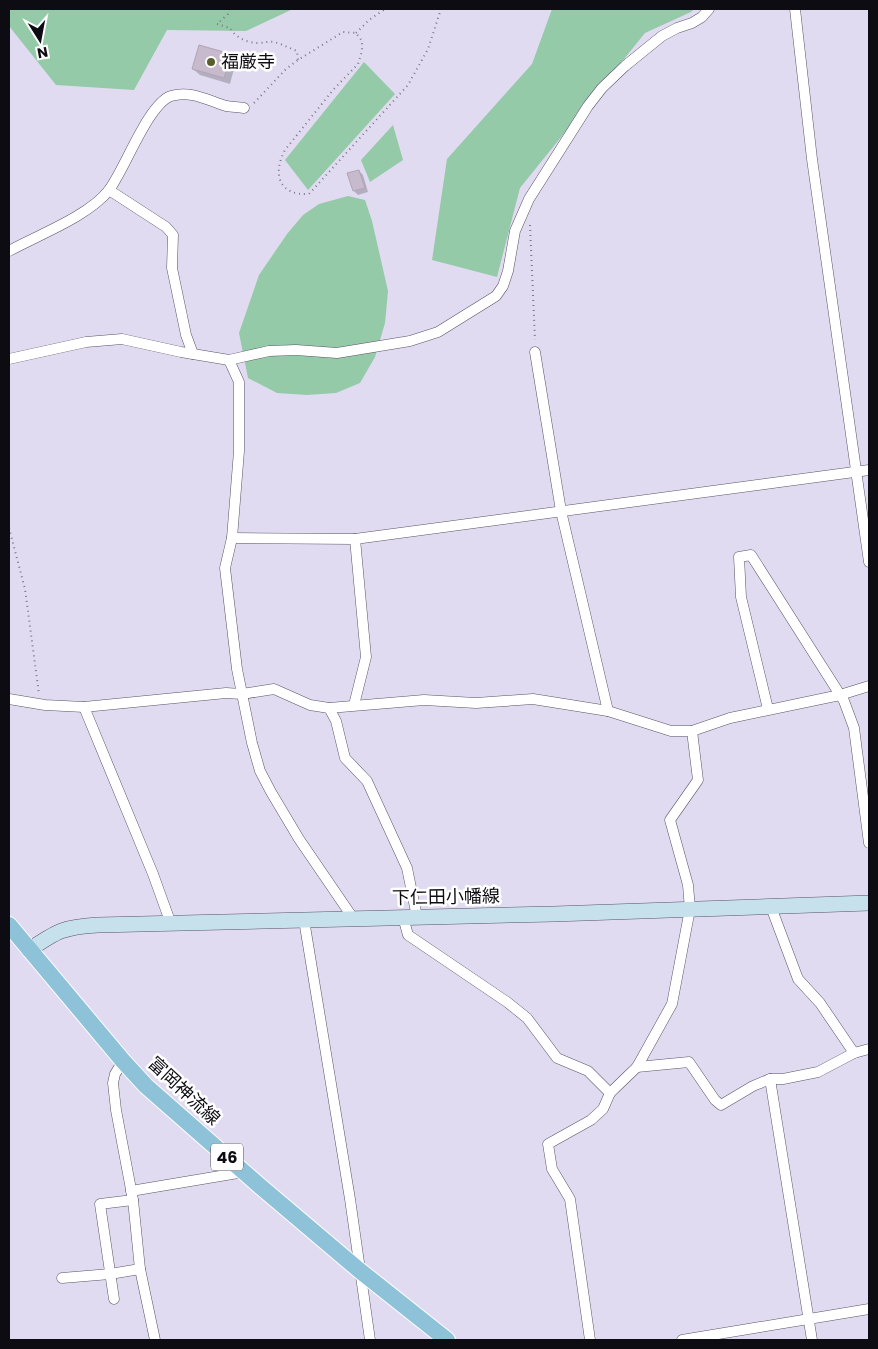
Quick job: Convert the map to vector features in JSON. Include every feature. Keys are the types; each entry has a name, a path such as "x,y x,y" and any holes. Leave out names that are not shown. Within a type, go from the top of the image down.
{"main road":[{"name":"下仁田小幡線","path":"29,950 55,933 75,926 869,903"},
{"name":"富岡神流線","path":"9,926 146,1086 359,1270 447,1340"}],"street":[{"path":"9,359 86,342 122,339 229,360 269,351 296,350 337,353 410,341 438,332 496,296 503,286 508,271 515,231 528,199 588,106 602,88 625,66 662,36 676,28 692,23 702,17 709,9"},
{"path":"795,9 813,169 869,562"},
{"path":"9,251 93,206 109,190 152,112 169,97 187,93 228,106 244,108"},
{"path":"109,190 166,227 173,235 172,268 186,335 193,354"},
{"path":"536,352 561,511 608,712"},
{"path":"229,360 239,382 239,451 232,538 225,568 237,669 242,694 260,771 299,839 353,918"},
{"path":"232,538 355,539 869,470"},
{"path":"354,705 366,656 355,539"},
{"path":"768,709 741,597 739,557 751,556 840,694 854,728 869,843"},
{"path":"9,699 40,704 84,707 226,693 242,694 274,689 310,705 330,708 424,700 476,703 533,699 608,712 671,731 692,732 730,718 869,686"},
{"path":"84,707 171,924"},
{"path":"330,708 336,721 345,758 367,781 406,868 410,917 408,935 527,1018 556,1058 588,1071 610,1093"},
{"path":"590,1340 570,1199 552,1169 548,1144 591,1120 603,1109 610,1093 637,1067 672,1004 690,908 688,885 670,820 698,780 692,732"},
{"path":"770,907 798,979 820,1003 854,1053"},
{"path":"304,920 350,1199 370,1340"},
{"path":"637,1067 689,1062 721,1106 741,1093 770,1080 818,1072 854,1053 869,1049"},
{"path":"123,1061 115,1074 113,1083 132,1196 140,1270 155,1340"},
{"path":"770,1080 812,1340"},
{"path":"114,1298 100,1204 244,1172"},
{"path":"62,1278 140,1270"},
{"path":"682,1340 869,1309"}],"path":[{"path":"229,9 228,14 217,24 230,28 233,34 245,40 259,44 269,41 276,42 297,51 298,60"},
{"path":"356,33 369,20 385,9"},
{"path":"244,108 256,102 286,68 344,32 356,33 362,41 362,51 358,64 327,97 280,159 280,181 284,188 291,193 299,195 309,194 408,85 428,49 441,9"},
{"path":"524,212 530,224 536,352"},
{"path":"9,528 25,589 40,704"}],"green space":[{"path":"9,9 293,9 246,31 167,30 134,90 56,85 9,26"},
{"path":"552,9 694,9 645,33 520,188 497,277 432,260 447,159 532,64"},
{"path":"364,62 395,94 308,190 285,160"},
{"path":"393,125 403,160 370,182 361,160"},
{"path":"348,196 365,200 372,221 388,291 385,323 375,357 360,383 336,393 307,395 277,393 248,378 239,333 259,275 287,234 303,215 319,204"}],"building":[{"name":"福厳寺","path":"199,45 231,54 224,78 192,69"},
{"path":"359,170 365,188 353,191 347,173"}],"place":[{"name":"福厳寺","path":"211,62"}]}
